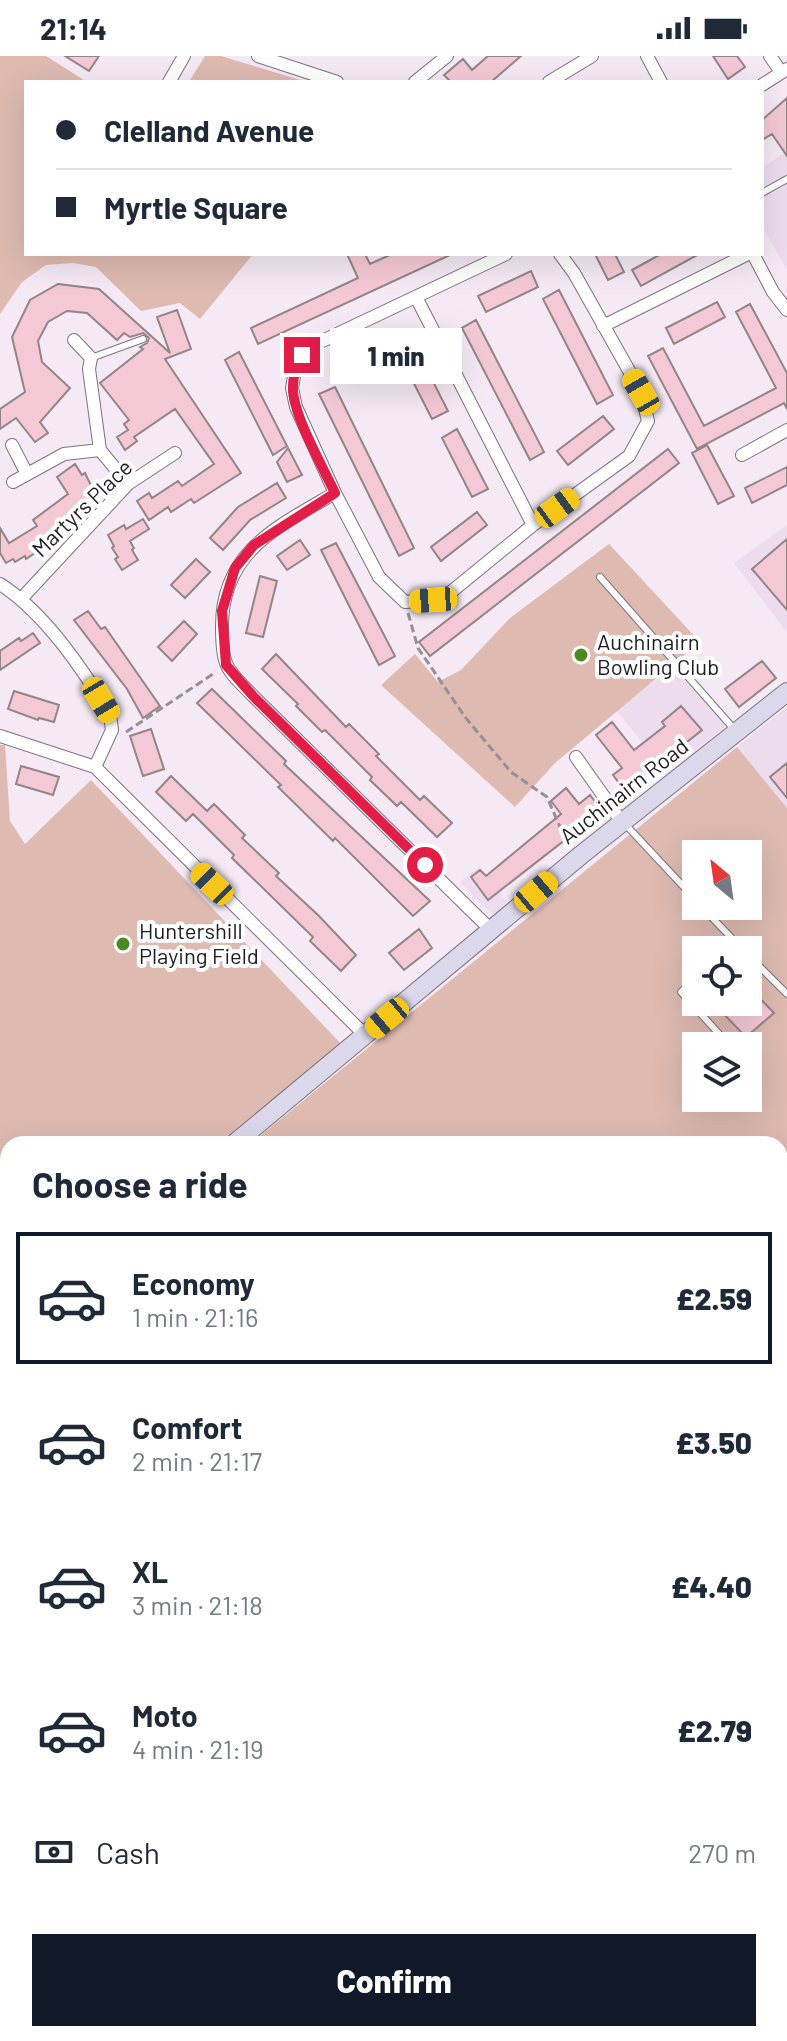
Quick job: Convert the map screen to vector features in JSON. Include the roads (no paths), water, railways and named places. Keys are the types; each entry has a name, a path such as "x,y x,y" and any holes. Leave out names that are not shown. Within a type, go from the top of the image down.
{"main road":[{"name":"Auchinairn Road","path":"244,1136 581,855 787,692"}],"street":[{"path":"170,80 184,56"},
{"path":"258,56 331,80"},
{"path":"417,80 447,56"},
{"path":"552,80 592,56"},
{"path":"647,56 660,80"},
{"path":"764,84 784,71 770,56"},
{"path":"502,256 316,344 302,355 295,370 292,388 296,407 335,493 379,577 405,602 433,600 451,592 533,525 629,456 648,421 641,392 561,256"},
{"path":"603,326 746,256"},
{"path":"751,256 787,310"},
{"path":"416,297 533,525"},
{"path":"74,340 91,358 89,369 100,450 128,484"},
{"path":"742,455 787,430"},
{"path":"12,445 27,474"},
{"path":"13,482 64,454 100,450"},
{"name":"Martyrs Place","path":"22,598 128,484 175,453"},
{"path":"335,493 254,545 235,568 222,611 226,665 254,697 491,930"},
{"path":"0,584 22,598 39,616 110,715 112,730 95,767"},
{"path":"0,736 95,767 366,1036"},
{"path":"576,757 622,822"}],"lane":[{"path":"764,192 787,179"},
{"path":"91,358 143,339"},
{"path":"600,577 737,732"},
{"path":"622,822 682,885"},
{"path":"715,920 730,936"},
{"path":"762,969 787,994"},
{"path":"703,1016 717,1032"}],"place":[{"name":"Auchinairn Bowling Club","path":"581,655"},
{"name":"Huntershill Playing Field","path":"123,944"}]}
